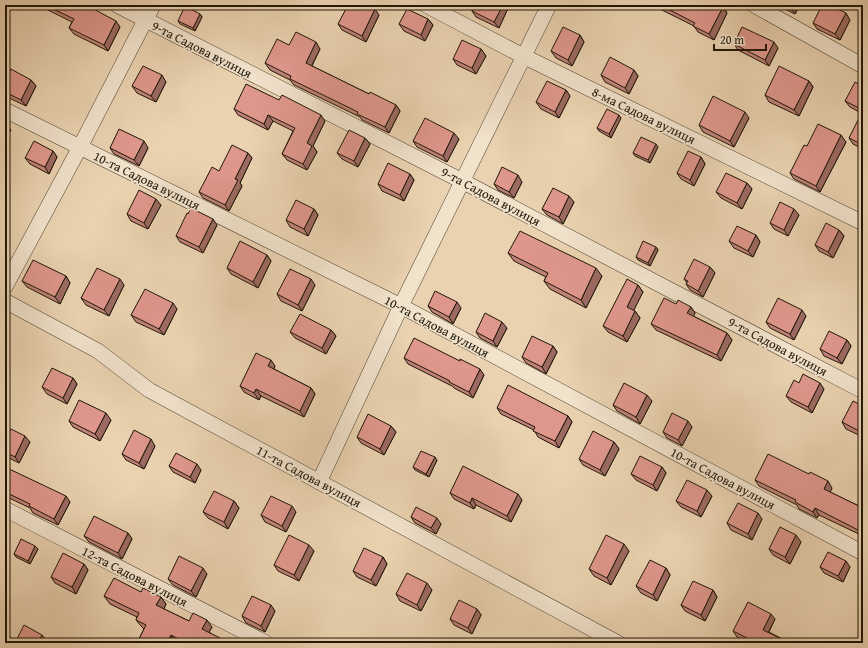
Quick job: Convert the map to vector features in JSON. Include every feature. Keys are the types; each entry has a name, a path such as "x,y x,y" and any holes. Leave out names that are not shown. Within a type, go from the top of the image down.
{"street":[{"name":"9-та Садова вулиця","path":"117,5 462,181 863,391"},
{"path":"5,287 154,5"},
{"name":"8-ма Садова вулиця","path":"426,5 523,56 863,224"},
{"path":"319,482 401,306 549,5"},
{"path":"754,5 863,66"},
{"name":"10-та Садова вулиця","path":"5,110 401,306 863,553"},
{"name":"11-та Садова вулиця","path":"5,301 98,351 149,390 618,643"},
{"name":"12-та Садова вулиця","path":"5,509 266,643"}],"building":[{"path":"45,5 86,5 116,21 104,45 69,28 74,19"},
{"path":"348,5 367,5 375,9 362,36 338,24"},
{"path":"475,5 503,5 494,22 472,11"},
{"path":"660,5 718,5 723,7 709,34 693,26 695,23"},
{"path":"785,5 792,5 791,8"},
{"path":"822,5 829,5 846,13 835,34 813,23"},
{"path":"185,6 200,14 193,28 178,21"},
{"path":"407,9 428,19 421,35 399,24"},
{"path":"563,27 580,35 568,60 551,51"},
{"path":"742,27 774,42 765,60 734,44"},
{"path":"296,32 316,42 306,63 369,94 370,92 396,105 385,127 357,114 358,112 290,79 291,76 265,63 277,39 289,45"},
{"path":"462,40 481,49 472,68 453,59"},
{"path":"610,57 634,70 625,88 601,75"},
{"path":"143,66 162,75 151,96 132,86"},
{"path":"779,66 809,81 794,110 765,95"},
{"path":"11,69 31,80 21,100 5,92 5,81"},
{"path":"547,81 566,90 555,112 536,102"},
{"path":"855,82 863,86 863,110 845,101"},
{"path":"246,84 279,100 282,95 321,115 307,143 312,146 303,164 282,154 295,128 268,115 264,124 234,109"},
{"path":"713,96 745,112 730,141 699,125"},
{"path":"607,109 619,115 609,134 597,128"},
{"path":"425,118 454,133 443,156 413,141"},
{"path":"858,120 863,122 863,145 849,138"},
{"path":"818,124 841,135 816,186 790,173 804,145 807,146"},
{"path":"119,129 144,141 134,160 110,148"},
{"path":"349,130 365,138 354,161 337,153"},
{"path":"641,137 656,144 648,160 633,153"},
{"path":"34,141 53,151 45,167 25,158"},
{"path":"232,145 248,153 235,179 238,180 225,205 199,192 212,167 219,171"},
{"path":"688,151 701,157 690,180 677,173"},
{"path":"388,163 410,174 400,195 378,184"},
{"path":"502,167 518,175 509,192 494,184"},
{"path":"726,173 747,183 737,203 716,192"},
{"path":"553,188 569,196 559,217 542,209"},
{"path":"139,190 156,199 144,223 127,214"},
{"path":"296,200 314,209 304,229 286,220"},
{"path":"780,202 794,209 784,230 770,223"},
{"path":"191,208 213,219 199,247 176,236"},
{"path":"826,223 839,230 828,252 815,245"},
{"path":"737,226 756,235 748,251 729,241"},
{"path":"520,231 596,268 581,300 544,281 548,273 508,253"},
{"path":"240,241 267,255 253,282 227,268"},
{"path":"643,241 656,247 648,263 636,257"},
{"path":"694,259 710,267 698,291 686,284 688,281 684,279"},
{"path":"33,260 66,276 55,297 22,281"},
{"path":"97,268 120,279 104,310 81,298"},
{"path":"290,269 311,279 298,305 277,294"},
{"path":"627,279 638,285 627,307 635,311 623,336 603,326"},
{"path":"145,289 173,303 159,329 131,315"},
{"path":"435,291 457,302 449,317 428,306"},
{"path":"664,298 676,304 678,300 691,307 687,313 727,333 717,355 651,324"},
{"path":"778,298 802,310 790,334 766,322"},
{"path":"485,313 502,322 493,341 476,332"},
{"path":"300,314 331,330 322,348 290,332"},
{"path":"829,331 847,340 837,358 820,349"},
{"path":"532,336 553,346 542,367 522,357"},
{"path":"414,338 460,361 460,359 480,369 469,392 404,358"},
{"path":"256,353 271,360 268,366 311,388 300,411 256,389 254,393 240,386"},
{"path":"52,368 73,378 63,398 42,387"},
{"path":"803,374 820,383 808,407 786,396 794,380 799,383"},
{"path":"624,383 647,395 636,417 613,405"},
{"path":"508,385 568,416 555,441 533,431 535,427 497,408"},
{"path":"79,400 106,413 95,434 69,421"},
{"path":"853,401 863,406 863,422 859,431 842,422"},
{"path":"672,413 688,421 678,440 663,432"},
{"path":"368,414 391,426 380,449 357,437"},
{"path":"11,429 25,436 15,457 5,452 5,440"},
{"path":"134,430 151,439 139,463 122,454"},
{"path":"593,431 614,442 600,470 579,459"},
{"path":"421,451 435,457 426,474 413,467"},
{"path":"176,453 197,464 190,477 169,466"},
{"path":"768,454 809,474 810,472 828,481 824,489 863,508 862,532 815,508 813,512 795,502 796,500 755,480"},
{"path":"640,456 662,467 653,485 631,474"},
{"path":"463,466 518,494 507,516 472,498 470,503 450,493"},
{"path":"5,467 66,496 54,519 29,506 30,504 5,492"},
{"path":"687,480 707,490 697,511 676,501"},
{"path":"214,491 234,501 224,522 203,512"},
{"path":"271,496 292,506 282,526 261,515"},
{"path":"738,503 758,513 748,534 727,523"},
{"path":"416,507 437,518 431,528 411,517"},
{"path":"94,516 128,533 118,553 84,536"},
{"path":"780,527 796,535 785,557 769,549"},
{"path":"289,535 309,545 294,575 274,565"},
{"path":"606,535 624,544 607,578 589,569"},
{"path":"21,539 35,546 28,561 14,554"},
{"path":"364,548 383,557 371,580 353,571"},
{"path":"828,552 846,561 838,576 820,567"},
{"path":"63,553 84,564 72,587 51,577"},
{"path":"179,556 203,568 191,591 168,579"},
{"path":"650,560 666,568 653,595 636,586"},
{"path":"407,573 427,583 417,605 396,594"},
{"path":"114,578 141,592 143,588 161,597 156,605 189,621 193,613 207,620 202,629 222,639 219,643 186,643 171,635 167,643 137,643 146,625 136,620 139,613 104,596"},
{"path":"693,581 713,590 701,615 681,605"},
{"path":"252,596 271,605 261,626 242,616"},
{"path":"459,600 477,609 468,628 450,619"},
{"path":"748,602 771,614 763,630 790,643 757,643 733,631"},
{"path":"24,625 42,635 38,643 5,643 5,635 16,641"}]}
